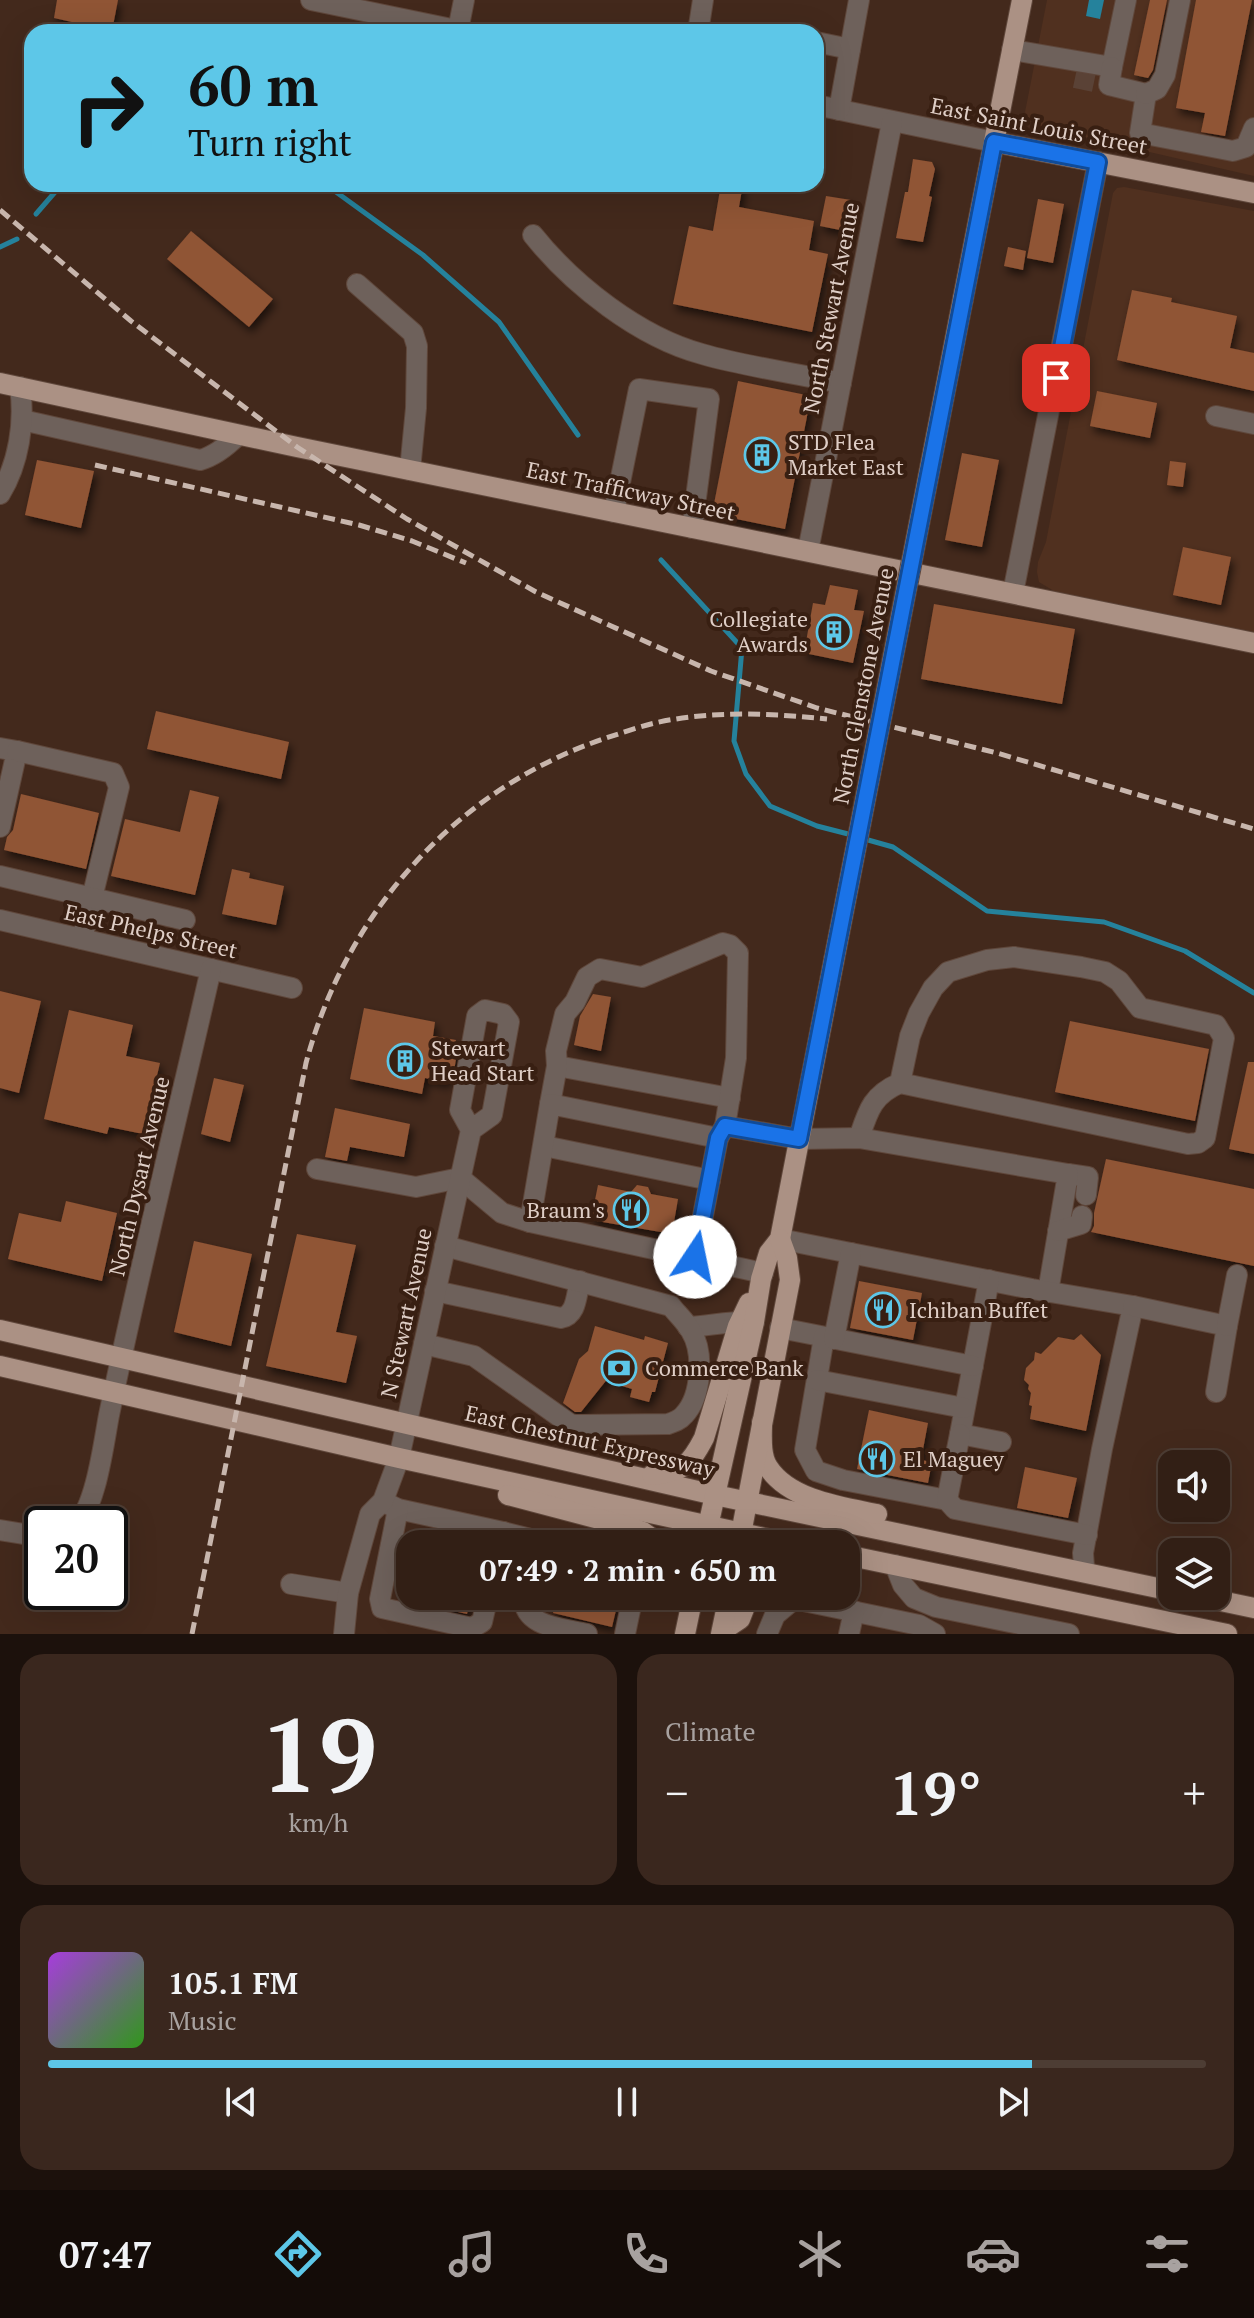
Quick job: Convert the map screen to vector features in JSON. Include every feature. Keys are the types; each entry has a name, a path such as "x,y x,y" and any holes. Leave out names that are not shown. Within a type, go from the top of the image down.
{"main road":[{"name":"North Glenstone Avenue","path":"747,1322 769,1253 780,1239 1022,0"},
{"name":"East Saint Louis Street","path":"994,142 1254,193"},
{"name":"East Trafficway Street","path":"10,385 238,435 1254,643"},
{"name":"North Glenstone Avenue","path":"742,1530 790,1280 780,1239"},
{"path":"636,1476 672,1473 694,1457 747,1322"},
{"path":"707,1530 747,1322"},
{"name":"East Chestnut Expressway","path":"0,1330 715,1495 1158,1588"},
{"path":"0,1366 399,1458 686,1530"},
{"path":"762,1422 767,1466 800,1494 829,1504 1044,1552 1088,1573"},
{"path":"399,1458 432,1475 637,1530"},
{"path":"860,1559 1227,1634"},
{"path":"1230,1603 1254,1608"},
{"path":"685,1634 690,1610"},
{"path":"722,1632 726,1610"},
{"path":"722,1632 740,1619 744,1610"}],"street":[{"path":"311,0 428,24"},
{"path":"462,24 464,0"},
{"path":"699,24 703,0"},
{"path":"839,110 859,0"},
{"path":"1097,78 1126,0"},
{"path":"1064,59 1068,73 1097,78 1146,94 1157,89 1165,75 1180,0"},
{"path":"824,44 850,49"},
{"path":"1012,50 1064,59 1097,78"},
{"path":"1146,94 1140,133 1233,151 1246,147 1254,128"},
{"name":"East Saint Louis Street","path":"824,107 994,142"},
{"name":"North Stewart Avenue","path":"808,551 892,122"},
{"path":"1013,593 1098,162"},
{"path":"533,235 572,278 606,304 670,342 702,354 841,383"},
{"path":"357,284 413,333 417,346 416,408 410,470"},
{"path":"0,494 18,447 23,411 10,385"},
{"path":"614,512 639,389 709,399 692,528"},
{"path":"113,440 119,409"},
{"path":"1216,416 1254,424"},
{"path":"22,420 200,460 208,458 238,435"},
{"path":"0,827 9,749 113,773 119,787 82,939"},
{"path":"0,876 185,920"},
{"name":"East Phelps Street","path":"0,920 292,988"},
{"path":"530,1222 557,1066 556,1051 565,1014 575,1002 587,977 600,969 642,977 723,943 738,953 736,1058 730,1098 710,1180 686,1256"},
{"path":"859,1138 875,1099 900,1083 1165,1140 1198,1143 1205,1138 1224,1038 1216,1025 1140,1008 1119,981 1105,972 1014,957 987,960 948,972 933,988 910,1036 900,1083"},
{"name":"North Dysart Avenue","path":"87,1506 211,969"},
{"path":"460,1178 471,1130 492,1115 509,1022 503,1014 485,1010 477,1016 460,1110 471,1130"},
{"path":"557,1066 730,1098"},
{"path":"550,1104 722,1132 799,1139 859,1138 1088,1177 1086,1195"},
{"path":"544,1146 710,1180"},
{"path":"544,1146 553,1163 545,1201 551,1213 574,1222 668,1242 686,1256"},
{"path":"317,1169 416,1187 460,1178"},
{"path":"1048,1292 1068,1174"},
{"path":"460,1178 502,1213 762,1276"},
{"name":"N Stewart Avenue","path":"390,1505 460,1178"},
{"path":"1058,1231 1081,1224 1082,1216"},
{"path":"780,1239 1227,1326"},
{"path":"424,1344 474,1356 570,1424 668,1424 684,1416 694,1396 701,1361 699,1350 688,1327 671,1306 445,1246"},
{"path":"851,1253 817,1380 805,1450 816,1471 843,1480 947,1500 955,1509 1087,1535"},
{"path":"1216,1392 1237,1275"},
{"path":"947,1500 989,1280"},
{"path":"435,1291 567,1318 572,1314 580,1281"},
{"path":"1088,1573 1083,1559 1087,1535 1133,1306"},
{"path":"688,1327 747,1322"},
{"path":"780,1328 973,1366"},
{"path":"817,1380 964,1408"},
{"path":"960,1434 1001,1442"},
{"path":"390,1505 380,1599 382,1608 472,1628 482,1622 485,1610"},
{"path":"344,1634 348,1593 370,1514 390,1505 474,1530"},
{"path":"0,1530 24,1534"},
{"path":"895,1565 903,1585 914,1598 936,1607 1069,1634"},
{"path":"291,1584 348,1593"},
{"path":"909,1623 914,1598"},
{"path":"767,1634 775,1615 794,1599 919,1625 935,1634"},
{"path":"526,1610 540,1623 587,1634"},
{"path":"625,1634 630,1610"},
{"path":"849,1634 854,1611"}],"shaded area":[{"path":"1047,0 1254,0 1254,176 1036,126 1028,120 1025,112"},
{"path":"1117,188 1254,211 1254,632 1054,591 1039,582 1038,562 1046,542 1113,193"}],"water":[{"path":"1089,0 1104,0 1100,19 1086,16"}],"building":[{"path":"57,0 118,0 113,24 81,24 54,18"},
{"path":"1150,0 1167,0 1153,70 1148,78 1134,75"},
{"path":"1196,0 1252,0 1225,136 1201,132 1205,113 1176,108"},
{"path":"913,159 932,162 935,169 923,242 896,238"},
{"path":"720,192 742,192 739,207 814,221 809,250 828,254 812,332 673,304 689,226 713,231"},
{"path":"826,196 851,200 845,231 820,226"},
{"path":"1038,199 1064,204 1053,263 1027,258"},
{"path":"191,231 273,299 249,327 167,259"},
{"path":"1008,247 1026,251 1023,270 1004,266"},
{"path":"1132,290 1237,316 1230,348 1254,353 1254,391 1117,360"},
{"name":"STD Flea Market East","path":"738,381 811,396 785,529 712,514"},
{"path":"1097,391 1157,403 1150,438 1090,426"},
{"path":"962,453 999,460 982,547 945,540"},
{"path":"37,460 94,471 81,528 25,515"},
{"path":"1170,461 1186,463 1183,487 1167,485"},
{"path":"1183,547 1231,557 1221,605 1173,595"},
{"name":"Collegiate Awards","path":"830,585 858,590 854,610 864,611 853,663 804,653 813,603 825,605"},
{"path":"934,604 1075,629 1062,704 921,679"},
{"path":"156,711 289,742 281,779 147,749"},
{"path":"190,790 219,797 195,895 111,876 125,819 180,832"},
{"path":"21,794 99,813 86,869 4,850 7,837 13,830"},
{"path":"232,869 250,873 249,878 284,886 276,925 222,914"},
{"path":"0,991 41,1001 19,1093 0,1088"},
{"path":"593,994 611,997 601,1051 574,1045 580,1016"},
{"name":"Stewart Head Start","path":"364,1008 435,1022 433,1036 456,1040 454,1046 458,1047 453,1077 448,1076 447,1083 425,1078 422,1094 350,1079"},
{"path":"69,1010 133,1025 126,1056 160,1063 143,1134 109,1127 107,1134 44,1119"},
{"path":"1070,1021 1209,1049 1195,1121 1055,1092"},
{"path":"1248,1062 1254,1062 1254,1154 1229,1149"},
{"path":"214,1078 244,1085 230,1142 201,1134"},
{"path":"335,1108 410,1124 404,1157 350,1147 347,1161 325,1157"},
{"path":"1106,1159 1254,1189 1254,1266 1091,1232"},
{"path":"598,1185 631,1192 637,1185 648,1187 651,1194 678,1199 672,1234 591,1220"},
{"path":"66,1201 117,1213 102,1281 8,1259 19,1213 61,1222"},
{"path":"297,1234 356,1245 336,1332 357,1336 346,1383 266,1366"},
{"path":"194,1241 252,1254 231,1346 174,1332"},
{"path":"859,1281 922,1293 913,1340 850,1328"},
{"name":"Commerce Bank","path":"595,1326 644,1340 645,1336 668,1343 655,1392 652,1392 649,1402 630,1397 632,1389 609,1377 581,1412 575,1412 563,1403 579,1359 588,1351"},
{"path":"1081,1334 1101,1355 1086,1431 1030,1419 1031,1393 1024,1380 1026,1368 1034,1360 1035,1352 1041,1354 1058,1337 1074,1340"},
{"path":"869,1410 928,1423 921,1460 932,1462 928,1483 857,1469"},
{"path":"1025,1467 1077,1478 1068,1518 1017,1508"},
{"path":"554,1610 616,1610 612,1627 553,1613"}],"waterway":[{"path":"36,214 55,192"},
{"path":"336,192 423,255 499,322 578,435"},
{"path":"0,247 17,239"},
{"path":"661,560 742,648 734,741 746,774 770,806 817,826 852,835"},
{"path":"861,838 893,847 987,911 1104,922 1185,951 1254,993"}],"tunnel":[{"path":"1075,78 1094,82"}],"railway":[{"path":"0,210 131,321 297,447 407,519 536,592 711,671 817,708 997,753 1254,829"},
{"path":"95,465 359,525 412,541 466,563"},
{"path":"192,1634 306,1063 324,1008 349,956 379,907 415,863 456,823 502,789 552,760 606,738 676,719 751,714 827,719"}],"place":[{"name":"STD Flea Market East","path":"762,455"},
{"name":"Collegiate Awards","path":"834,632"},
{"name":"Stewart Head Start","path":"405,1061"},
{"name":"Braum's","path":"631,1210"},
{"name":"Ichiban Buffet","path":"883,1310"},
{"name":"Commerce Bank","path":"619,1368"},
{"name":"El Maguey","path":"877,1459"}],"route":[{"path":"695,1257 718,1138 725,1126 799,1139 994,142 1098,162 1056,378"}]}
